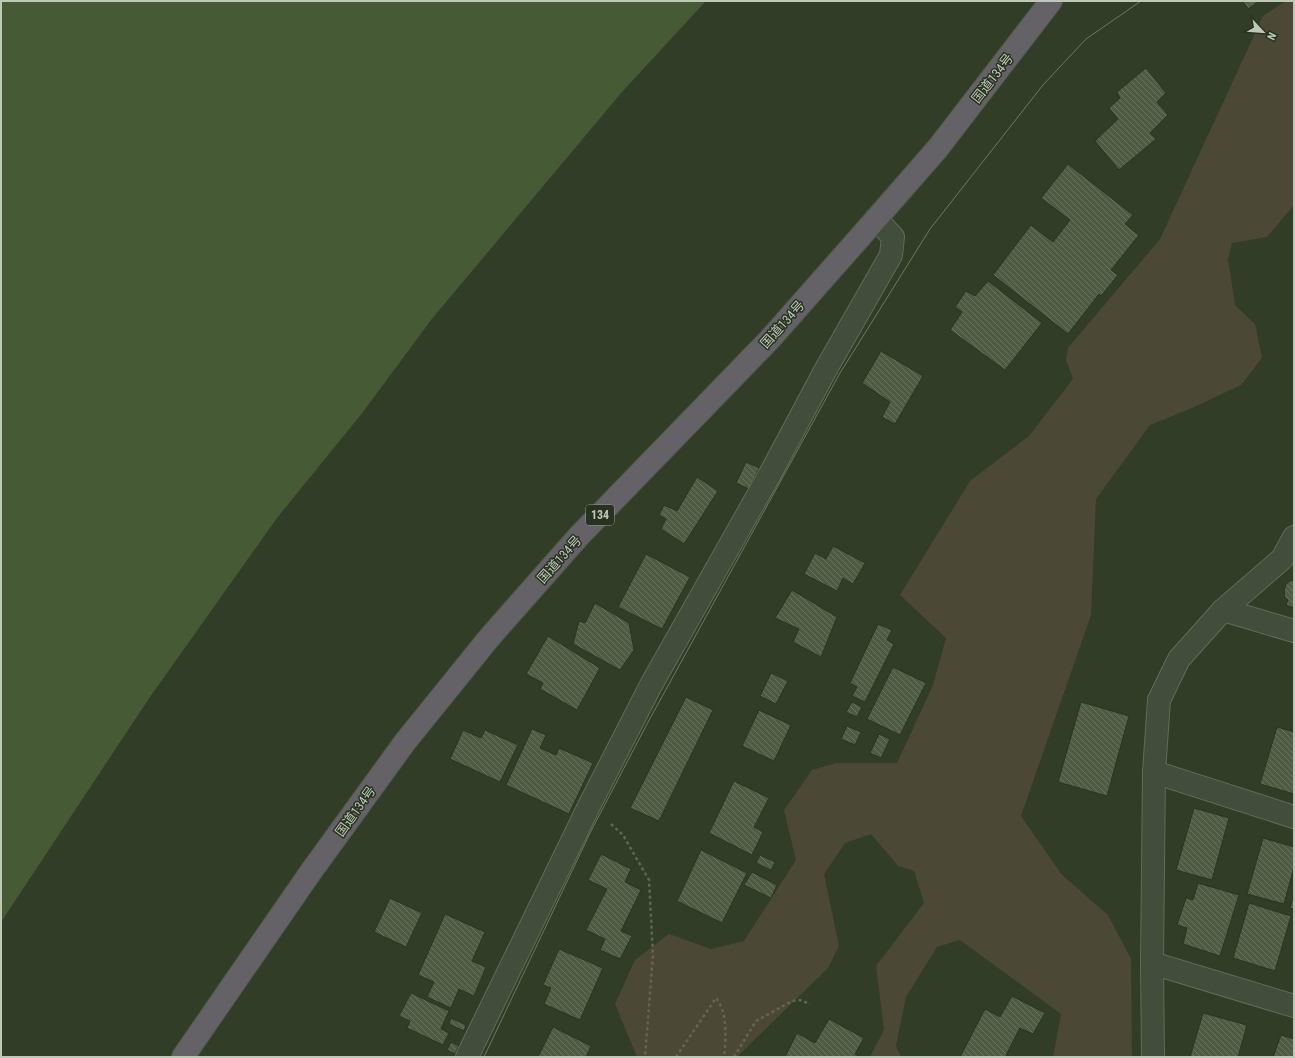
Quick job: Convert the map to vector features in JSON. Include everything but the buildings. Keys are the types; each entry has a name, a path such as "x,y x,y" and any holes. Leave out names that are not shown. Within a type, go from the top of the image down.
{"highway":[{"name":"国道134号","path":"183,1057 310,873 401,748 489,638 579,536 770,339 876,219 938,148 1051,1"}],"street":[{"path":"467,1057 651,685 770,474 826,369 892,255 893,237 876,219"},
{"path":"1153,1057 1152,963 1154,772 1159,700 1179,659 1223,610 1282,559 1294,537"},
{"path":"1223,610 1294,631"},
{"path":"1154,772 1294,816"},
{"path":"1152,963 1294,1006"}],"path":[{"path":"590,806 623,835 649,880 653,955 645,1057"},
{"path":"676,1057 716,998 721,1004 725,1028 724,1057"},
{"path":"734,1057 756,1021 792,1001 800,1000 810,1004"}],"shaded area":[{"path":"1,1 706,1 622,92 431,320 363,412 277,518 150,697 1,922"},
{"path":"1286,1 1294,1 1294,205 1267,237 1232,243 1228,259 1235,305 1255,324 1262,358 1241,385 1192,408 1150,425 1096,499 1091,615 1021,816 1062,875 1108,915 1131,959 1132,1057 1053,1057 1061,1014 960,940 937,947 906,997 896,1046 901,1057 870,1057 884,1030 876,966 924,903 914,871 898,866 871,834 845,843 824,874 839,946 828,968 737,1057 637,1057 615,1004 635,960 669,934 711,949 744,941 796,860 784,810 812,770 836,763 897,763 933,685 946,638 900,595 970,481 1029,436 1073,379 1066,360 1068,348 1160,239 1263,16"}],"tram line":[{"path":"484,1057 590,833 647,724 840,373 930,229 1043,85 1086,39 1141,1"}]}
